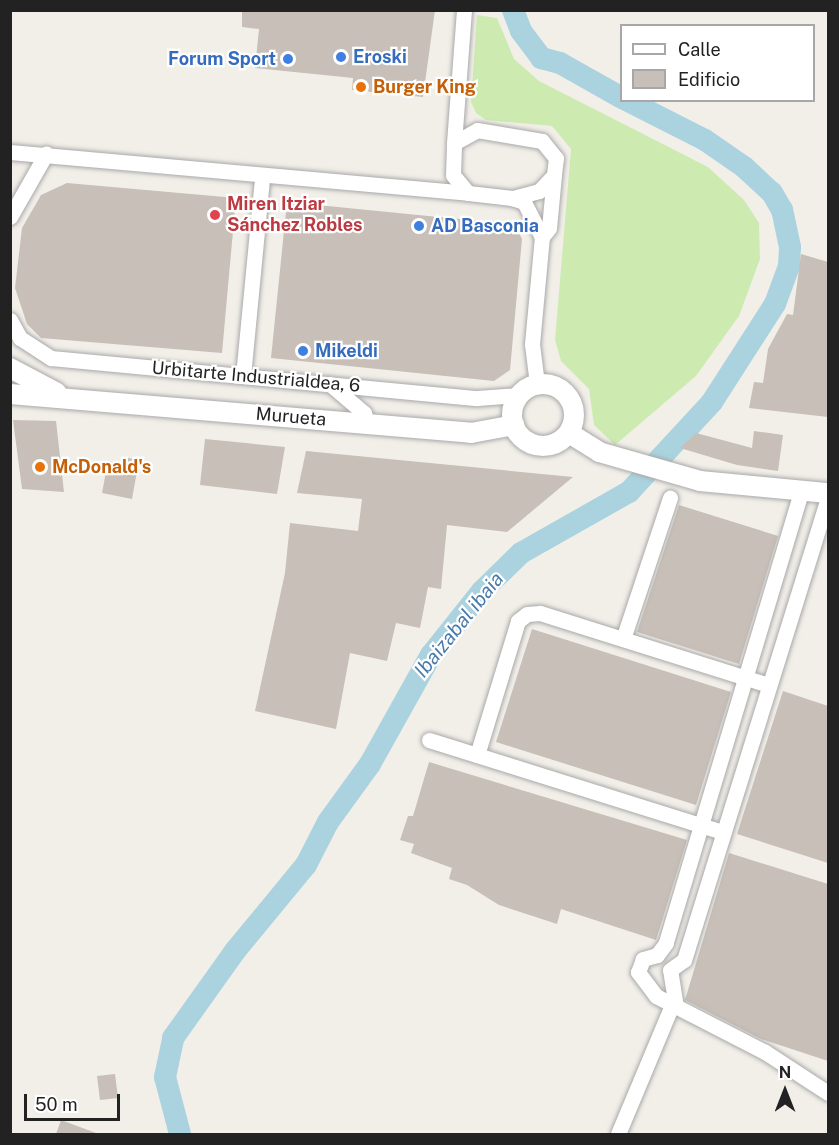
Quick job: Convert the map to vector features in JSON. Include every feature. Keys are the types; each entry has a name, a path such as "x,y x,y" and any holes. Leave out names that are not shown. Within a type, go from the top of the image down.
{"street":[{"path":"464,10 453,175 468,193"},
{"path":"457,110 477,130"},
{"path":"455,136 477,130 542,141 556,158 549,228 542,237"},
{"path":"10,152 262,177 468,193 512,198 524,202 542,237 532,354 537,384"},
{"path":"10,217 46,154"},
{"path":"512,198 539,191 554,175"},
{"path":"243,376 262,177"},
{"name":"Urbitarte Industrialdea, 6","path":"10,320 20,338 51,358 477,398 519,395"},
{"name":"Murueta","path":"10,368 68,398"},
{"path":"330,384 364,413 368,424"},
{"path":"537,384 555,386 569,398 574,415 568,433 562,440 544,446 525,440 514,425 514,404 519,395 537,384"},
{"name":"Murueta","path":"10,394 471,433 514,425"},
{"path":"568,433 586,447 700,481 828,493"},
{"path":"801,492 666,943 657,955 643,959 638,967 639,977 656,996 765,1052 828,1093"},
{"path":"623,639 670,498"},
{"path":"646,984 664,983 670,970 684,960 828,498"},
{"path":"477,755 518,621 527,614 540,613 769,685"},
{"path":"429,740 723,832"},
{"path":"618,1134 674,1006 670,970 666,960 657,955"}],"green space":[{"path":"477,15 497,18 514,59 539,81 708,167 744,200 759,223 760,259 739,316 696,376 615,445 594,425 589,389 561,361 555,340 571,149 552,126 486,120 476,113 471,102"}],"building":[{"name":"Eroski","path":"242,10 435,10 423,97 352,90 353,78 255,68 259,29 242,27"},
{"path":"67,183 236,198 222,353 41,338 27,324 15,288 22,228 41,195"},
{"path":"287,202 509,224 517,229 522,239 510,370 494,381 271,358"},
{"path":"801,254 828,262 828,417 749,408 754,382 763,383 768,349 787,314 793,315"},
{"name":"McDonald's","path":"13,420 56,421 64,492 22,489"},
{"path":"754,431 783,435 778,471 737,465 680,448 696,433 752,448"},
{"path":"205,439 285,447 277,494 200,485"},
{"path":"306,451 573,477 507,532 447,525 441,589 428,587 420,628 396,623 387,661 350,653 336,729 255,711 285,573 290,523 358,531 362,499 297,493"},
{"path":"123,457 139,460 132,499 102,493 108,461 121,464"},
{"path":"679,505 778,536 739,664 637,632"},
{"path":"532,629 731,692 696,805 496,742"},
{"path":"783,691 828,706 828,863 737,834"},
{"path":"429,762 687,840 656,940 561,909 557,924 499,905 467,885 449,879 452,868 411,853 414,844 400,840 408,816 413,816"},
{"path":"729,853 828,884 828,1061 761,1039 685,1000"},
{"path":"115,1074 118,1098 100,1100 97,1076"},
{"path":"61,1120 96,1133 96,1134 56,1134"}],"waterway":[{"name":"Ibaizabal ibaia","path":"513,10 521,31 541,58 560,63 620,97"},
{"name":"Ibaizabal ibaia","path":"180,1134 165,1077 173,1038 235,951 306,865 328,822 370,764 431,655 482,591 521,553 629,492 712,402 775,304 789,266 790,247 782,210 772,193 744,167 705,140 630,102"}],"place":[{"name":"Eroski","path":"341,57"},
{"name":"Forum Sport","path":"288,59"},
{"name":"Burger King","path":"361,87"},
{"name":"Miren Itziar Sánchez Robles","path":"215,215"},
{"name":"AD Basconia","path":"419,226"},
{"name":"Mikeldi","path":"303,351"},
{"name":"McDonald's","path":"40,467"}]}
